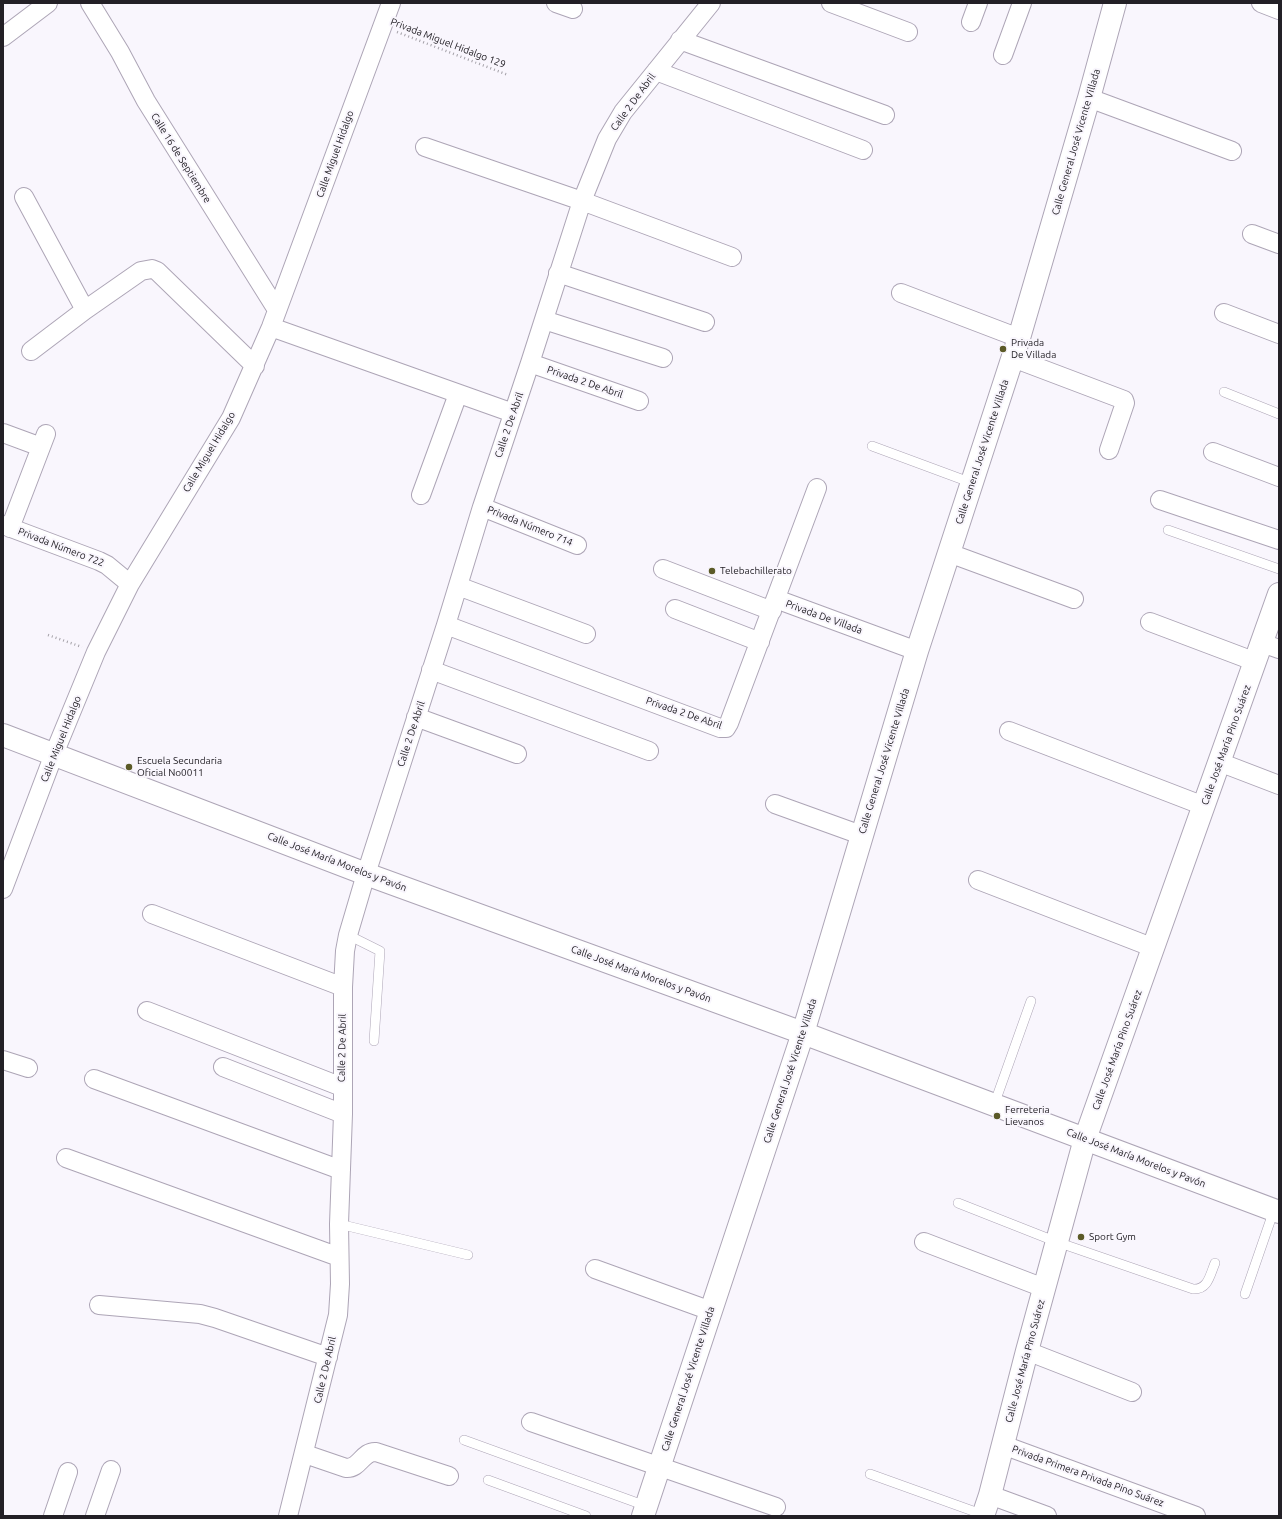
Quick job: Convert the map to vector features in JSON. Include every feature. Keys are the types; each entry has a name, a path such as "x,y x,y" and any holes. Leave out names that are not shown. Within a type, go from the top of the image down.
{"main road":[{"name":"Calle General José Vicente Villada","path":"645,1511 803,1033 917,651 1016,348 1089,98 1115,3"},
{"name":"Calle José María Pino Suárez","path":"984,1516 1085,1139 1219,762 1266,651 1279,594"},
{"name":"Calle José María Morelos y Pavón","path":"3,735 366,874 803,1033 1276,1212"}],"street":[{"path":"3,37 48,3"},
{"name":"Calle 16 de Septiembre","path":"90,3 120,52 146,101 277,310"},
{"name":"Calle Miguel Hidalgo","path":"3,889 54,754 96,652 130,584 231,418 255,366 271,327 391,3"},
{"path":"556,3 573,9"},
{"name":"Calle 2 De Abril","path":"288,1516 305,1454 338,1315 340,1284 339,1224 343,1114 343,987 345,951 348,935 482,507 582,201 607,139 623,112 711,3"},
{"path":"831,3 908,32"},
{"path":"971,22 978,3"},
{"path":"1003,54 1022,3"},
{"path":"1261,3 1279,10"},
{"path":"680,40 885,115"},
{"path":"656,71 863,150"},
{"path":"1089,98 1232,152"},
{"path":"425,147 582,201 732,257"},
{"path":"24,197 85,310"},
{"path":"1252,234 1279,244"},
{"path":"31,351 85,310 141,271 152,269 157,271 255,366"},
{"path":"558,273 705,322"},
{"path":"901,293 1124,400 1125,403 1109,450"},
{"path":"1224,313 1279,334"},
{"path":"544,320 663,358"},
{"path":"271,327 513,413"},
{"name":"Privada 2 De Abril","path":"530,363 639,401"},
{"path":"422,495 458,394"},
{"name":"Privada Número 722","path":"3,433 44,440 7,526 99,561 107,565 130,584"},
{"path":"1213,452 1279,477"},
{"name":"Privada 2 De Abril","path":"446,625 723,729 726,728 730,723 817,488"},
{"path":"1160,500 1279,540"},
{"name":"Privada Número 714","path":"482,507 577,545"},
{"path":"949,553 1074,599"},
{"name":"Privada De Villada","path":"664,569 917,651"},
{"path":"458,586 586,634"},
{"path":"675,609 760,642"},
{"path":"1150,622 1266,651"},
{"path":"431,670 649,751"},
{"path":"416,717 517,754"},
{"path":"1009,731 1204,806"},
{"path":"1219,762 1279,785"},
{"path":"775,804 861,835"},
{"path":"978,880 1154,948"},
{"path":"152,914 343,987"},
{"path":"147,1011 342,1087"},
{"path":"3,1060 28,1068"},
{"path":"223,1067 343,1114"},
{"path":"94,1079 341,1170"},
{"path":"66,1158 339,1257"},
{"path":"924,1242 1044,1288"},
{"path":"595,1269 711,1311"},
{"path":"99,1305 200,1314 328,1357"},
{"path":"1027,1351 1132,1392"},
{"path":"531,1422 776,1507"},
{"name":"Privada Primera Privada Pino Suárez","path":"1003,1445 1196,1516"},
{"path":"305,1454 350,1468 355,1466 367,1454 376,1452 449,1476"},
{"path":"95,1516 111,1470"},
{"path":"53,1516 68,1472"},
{"path":"990,1495 1047,1516"}],"lane":[{"path":"1224,392 1279,414"},
{"path":"872,446 972,483"},
{"path":"1168,530 1279,569"},
{"path":"348,935 380,950 374,1040"},
{"path":"994,1106 1031,1001"},
{"path":"958,1203 1057,1242 1193,1289 1199,1290 1205,1286 1215,1263"},
{"path":"1245,1294 1276,1212"},
{"path":"339,1224 468,1255"},
{"path":"464,1440 645,1511"},
{"path":"870,1474 984,1516"},
{"path":"488,1480 586,1516"}],"path":[{"name":"Privada Miguel Hidalgo 129","path":"382,26 508,75"},
{"path":"48,634 96,652"}],"place":[{"name":"Privada De Villada","path":"1003,349"},
{"name":"Telebachillerato","path":"712,571"},
{"name":"Escuela Secundaria Oficial No0011","path":"129,767"},
{"name":"Ferreteria Lievanos","path":"997,1116"},
{"name":"Sport Gym","path":"1081,1237"}]}
